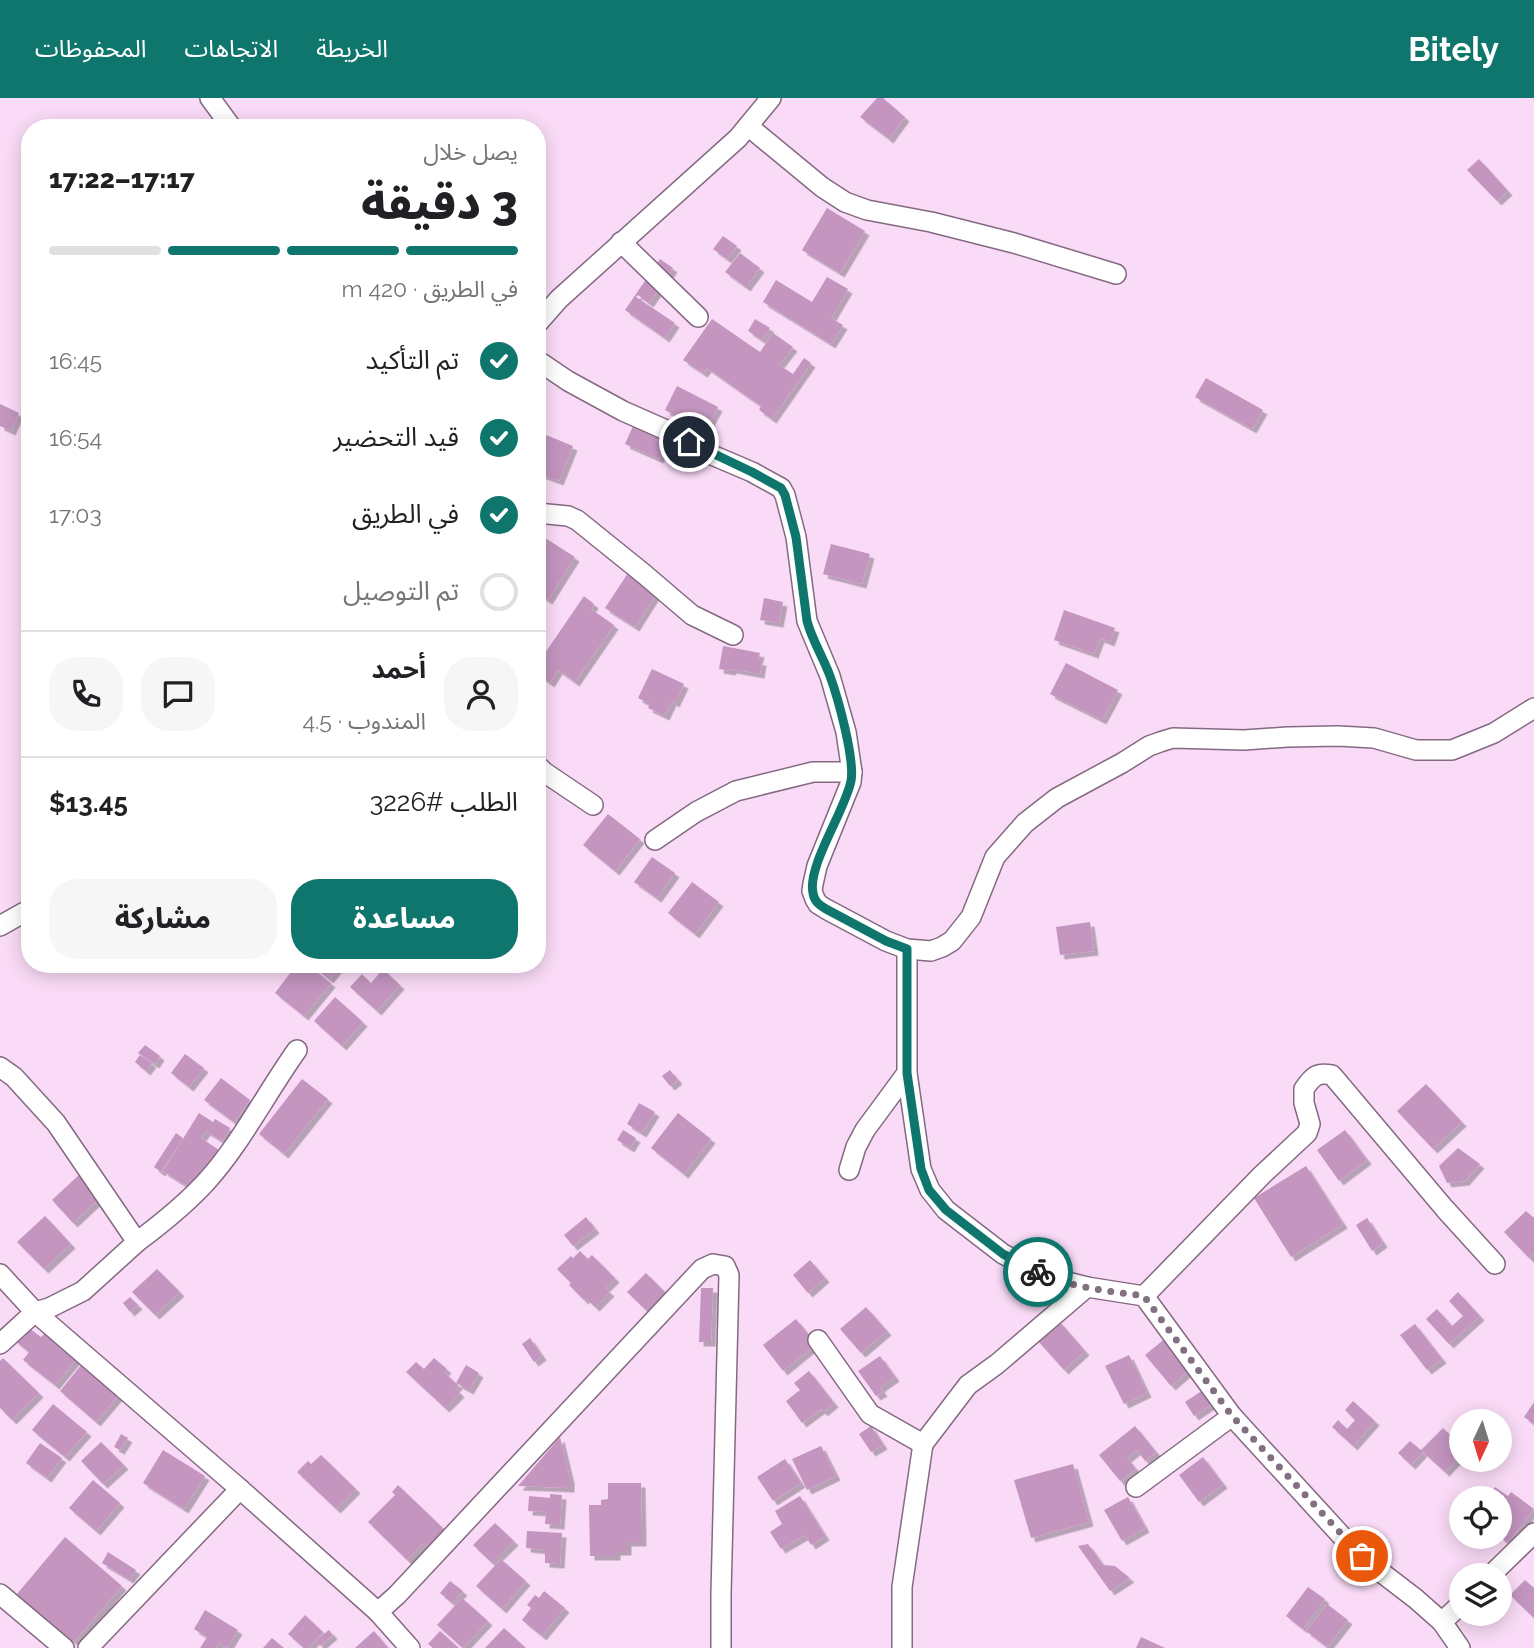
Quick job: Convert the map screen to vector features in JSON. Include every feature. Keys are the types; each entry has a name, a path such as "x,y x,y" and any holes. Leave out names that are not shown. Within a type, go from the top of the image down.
{"street":[{"path":"210,98 225,119"},
{"path":"546,314 559,299 738,138 771,98"},
{"path":"748,126 822,187 845,202 867,210 931,222 1002,240 1116,274"},
{"path":"621,243 698,317"},
{"path":"546,366 601,399 781,488 788,502 796,537 807,621 830,676 846,732 852,772 851,782 817,866 812,891 818,904 826,909 886,941 907,949 931,951 952,941 971,917 995,857 1025,824 1057,798 1149,746 1173,738 1244,740 1338,736 1374,738 1416,750 1452,750 1494,733 1534,708"},
{"path":"546,514 568,516 577,520 692,615 733,635"},
{"path":"656,840 696,812 736,790 813,772 852,772"},
{"path":"546,773 593,805"},
{"path":"0,926 21,914"},
{"path":"907,949 907,1073 921,1169 929,1190 938,1202 1003,1254 1048,1277 1087,1287 1144,1296 1232,1416 1350,1545 1442,1622 1460,1648"},
{"path":"0,1344 35,1312 83,1291 137,1242 176,1213 207,1181 232,1148 297,1050"},
{"path":"0,1067 14,1077 55,1123 137,1242"},
{"path":"849,1170 865,1130 907,1073"},
{"path":"1144,1296 1262,1175 1307,1133 1310,1124 1304,1103 1304,1089 1315,1076 1323,1073 1332,1075 1436,1199 1495,1264"},
{"path":"378,1612 397,1595 693,1278 702,1269 713,1264 724,1266 729,1275 721,1648"},
{"path":"0,1274 35,1312 378,1612 410,1648"},
{"path":"902,1648 902,1587 923,1444 968,1385 997,1364 1087,1287"},
{"path":"818,1340 870,1414 923,1444"},
{"path":"1136,1487 1232,1416"},
{"path":"88,1648 240,1489"},
{"path":"1503,1563 1534,1533"},
{"path":"0,1594 64,1648"},
{"path":"1442,1622 1449,1615"}],"building":[{"path":"877,98 883,98 905,117 889,139 860,117"},
{"path":"1479,159 1508,191 1497,201 1467,170"},
{"path":"827,208 865,231 840,273 802,250"},
{"path":"723,236 737,246 727,259 713,249"},
{"path":"740,253 760,268 746,287 725,272"},
{"path":"660,259 673,268 649,303 638,295 636,297 675,323 665,338 625,310"},
{"path":"827,277 848,289 831,318 843,325 831,344 763,302 776,280 812,302"},
{"path":"712,319 760,352 773,333 793,347 779,365 793,374 804,358 811,363 772,419 759,410 761,406 707,368 703,373 683,360"},
{"path":"755,319 770,328 762,340 748,331"},
{"path":"1206,378 1263,410 1252,429 1195,397"},
{"path":"677,386 718,407 705,431 665,410"},
{"path":"0,404 19,413 11,431 0,426"},
{"path":"633,426 668,441 659,459 625,444"},
{"path":"546,435 573,446 559,481 546,476"},
{"path":"546,539 575,557 548,600 546,599"},
{"path":"831,544 870,554 862,584 823,574"},
{"path":"628,573 657,592 635,627 605,608"},
{"path":"584,596 594,604 591,609 614,625 575,682 558,670 550,683 546,680 546,652"},
{"path":"764,598 783,602 779,623 760,620"},
{"path":"1064,610 1115,628 1110,642 1100,638 1094,654 1054,640"},
{"path":"723,646 760,653 760,674 719,669"},
{"path":"1066,663 1118,690 1102,720 1050,694"},
{"path":"652,669 684,684 665,716 648,708 650,704 638,698"},
{"path":"608,814 640,839 615,871 583,845"},
{"path":"652,857 675,873 657,898 634,882"},
{"path":"692,882 719,902 695,934 668,913"},
{"path":"1090,922 1094,951 1060,955 1056,927"},
{"path":"290,973 318,973 331,983 304,1016 275,993"},
{"path":"321,973 334,973 329,979"},
{"path":"380,973 387,973 400,985 377,1011 350,987 362,974 371,983"},
{"path":"335,997 363,1022 342,1046 314,1021"},
{"path":"145,1045 160,1056 155,1064 138,1053"},
{"path":"185,1054 204,1068 189,1087 171,1073"},
{"path":"140,1055 152,1063 146,1071 135,1062"},
{"path":"670,1070 678,1080 670,1086 662,1076"},
{"path":"221,1078 250,1100 234,1122 204,1100"},
{"path":"302,1079 328,1099 284,1154 259,1134"},
{"path":"1426,1084 1462,1122 1433,1149 1397,1111"},
{"path":"639,1103 655,1112 642,1133 627,1124"},
{"path":"199,1113 230,1128 222,1141 206,1131 201,1138 219,1150 193,1190 163,1171"},
{"path":"678,1113 711,1139 684,1174 651,1148"},
{"path":"623,1130 636,1138 630,1148 617,1140"},
{"path":"1345,1130 1367,1160 1339,1181 1317,1150"},
{"path":"176,1133 183,1138 161,1172 154,1167"},
{"path":"1458,1148 1480,1164 1465,1181 1447,1183 1439,1166"},
{"path":"1306,1166 1343,1224 1291,1257 1254,1198"},
{"path":"81,1173 102,1196 73,1223 52,1200"},
{"path":"1526,1211 1534,1218 1534,1253 1529,1258 1504,1232"},
{"path":"45,1216 71,1244 44,1269 17,1242"},
{"path":"586,1217 595,1229 573,1246 564,1235"},
{"path":"1367,1218 1383,1243 1372,1251 1356,1225"},
{"path":"580,1251 588,1259 592,1255 615,1278 605,1288 610,1292 595,1307 569,1285 571,1283 557,1269"},
{"path":"810,1260 825,1278 808,1293 793,1275"},
{"path":"157,1269 180,1292 155,1315 132,1292"},
{"path":"646,1273 667,1294 649,1313 627,1292"},
{"path":"701,1288 713,1288 711,1342 699,1342"},
{"path":"1458,1292 1480,1316 1449,1344 1426,1319 1437,1309 1452,1326 1463,1316 1449,1301"},
{"path":"130,1297 138,1305 130,1312 123,1303"},
{"path":"866,1307 887,1331 861,1353 840,1329"},
{"path":"796,1319 816,1344 783,1371 763,1345"},
{"path":"1059,1321 1085,1351 1064,1370 1037,1340"},
{"path":"1415,1324 1442,1359 1427,1370 1400,1335"},
{"path":"26,1326 41,1337 46,1332 78,1357 55,1385 23,1360 29,1352 14,1340"},
{"path":"1167,1337 1193,1367 1171,1386 1145,1355"},
{"path":"530,1338 542,1356 534,1362 522,1344"},
{"path":"1129,1355 1147,1393 1124,1404 1105,1366"},
{"path":"880,1356 895,1377 880,1388 883,1392 876,1396 858,1371"},
{"path":"3,1358 39,1393 12,1420 0,1408 0,1361"},
{"path":"434,1358 447,1369 444,1372 458,1385 455,1388 460,1393 445,1408 406,1372 416,1362 424,1369"},
{"path":"82,1364 119,1395 96,1422 60,1391"},
{"path":"466,1365 479,1373 469,1390 456,1383"},
{"path":"809,1371 834,1403 802,1423 786,1401 800,1390 794,1383"},
{"path":"1206,1388 1215,1402 1194,1416 1185,1402"},
{"path":"1353,1401 1375,1421 1353,1446 1332,1427 1338,1420 1347,1429 1355,1420 1345,1410"},
{"path":"1534,1402 1534,1424 1524,1417"},
{"path":"53,1404 87,1432 65,1457 32,1430"},
{"path":"871,1426 883,1445 871,1452 859,1434"},
{"path":"1135,1426 1156,1452 1145,1461 1137,1450 1127,1458 1136,1469 1120,1481 1099,1455"},
{"path":"1443,1428 1449,1434 1449,1468 1445,1472 1423,1452 1411,1465 1398,1453 1410,1441 1421,1450"},
{"path":"121,1434 128,1438 120,1450 114,1447"},
{"path":"560,1437 570,1488 518,1486"},
{"path":"101,1442 124,1465 103,1484 81,1461"},
{"path":"40,1443 62,1458 47,1478 26,1463"},
{"path":"821,1446 836,1476 807,1490 792,1459"},
{"path":"163,1450 205,1476 184,1509 143,1483"},
{"path":"321,1455 356,1489 336,1509 297,1472 308,1461 311,1464"},
{"path":"1203,1457 1223,1484 1199,1502 1179,1475"},
{"path":"785,1459 801,1483 773,1501 757,1477"},
{"path":"1073,1464 1089,1522 1031,1538 1014,1480"},
{"path":"93,1480 120,1503 96,1531 69,1508"},
{"path":"608,1483 641,1483 642,1542 627,1542 627,1551 616,1551 616,1556 590,1556 589,1505 601,1505 601,1500 608,1499"},
{"path":"398,1485 445,1530 428,1547 424,1543 407,1560 368,1522 395,1495 392,1492"},
{"path":"1512,1493 1534,1509 1512,1538"},
{"path":"550,1494 562,1495 560,1525 545,1524 546,1512 528,1511 529,1496 550,1498"},
{"path":"800,1496 825,1536 811,1545 805,1535 781,1549 770,1532 782,1524 775,1511"},
{"path":"1128,1497 1145,1528 1122,1541 1104,1510"},
{"path":"495,1523 514,1541 492,1563 473,1545"},
{"path":"527,1531 562,1533 560,1564 545,1563 545,1550 526,1548"},
{"path":"65,1537 122,1586 74,1642 17,1594"},
{"path":"1088,1544 1103,1565 1115,1566 1130,1578 1110,1591 1078,1546"},
{"path":"108,1552 136,1570 129,1579 102,1563"},
{"path":"501,1559 526,1581 502,1609 476,1586"},
{"path":"1525,1580 1534,1588 1534,1618 1512,1597 1512,1593"},
{"path":"450,1581 463,1591 452,1603 440,1593"},
{"path":"1308,1587 1325,1599 1303,1629 1286,1616"},
{"path":"544,1591 565,1608 542,1636 522,1620 531,1608 527,1605 535,1595 539,1598"},
{"path":"462,1598 488,1621 463,1648 437,1625"},
{"path":"1327,1604 1348,1620 1327,1647 1306,1631"},
{"path":"205,1610 238,1630 227,1648 219,1643 216,1648 200,1648 207,1637 194,1629"},
{"path":"305,1615 323,1632 308,1648 304,1648 288,1634"},
{"path":"504,1628 526,1648 485,1648"},
{"path":"329,1630 333,1635 320,1646 316,1640"},
{"path":"374,1631 388,1648 355,1648"},
{"path":"440,1631 459,1648 433,1648 428,1644"},
{"path":"1141,1637 1165,1648 1136,1648"},
{"path":"272,1638 284,1648 263,1648"}],"way so far":[{"path":"1038,1272 1087,1287 1144,1296 1232,1416 1362,1556"}],"route":[{"path":"689,442 781,488 788,502 796,537 807,621 830,676 846,732 852,772 851,782 817,866 812,891 818,904 826,909 886,941 907,949 907,1073 921,1169 929,1190 946,1210 1003,1254 1038,1272"}]}
